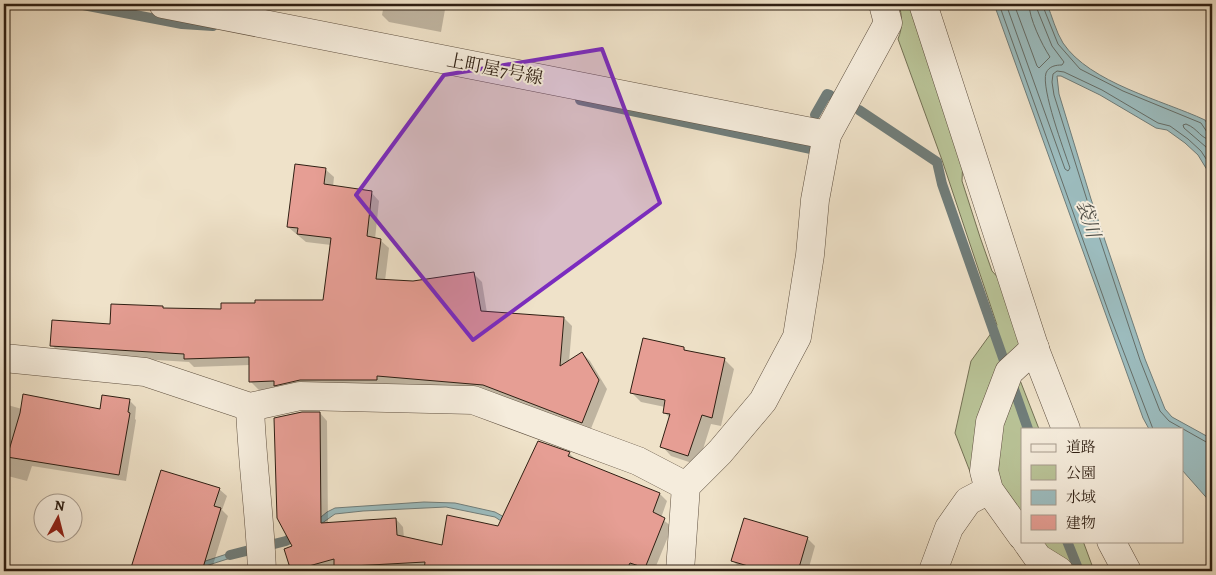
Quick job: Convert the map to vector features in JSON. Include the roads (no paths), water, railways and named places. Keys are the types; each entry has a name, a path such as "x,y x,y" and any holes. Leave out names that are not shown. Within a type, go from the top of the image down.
{"street":[{"name":"上町屋7号線","path":"163,4 827,135"},
{"path":"680,571 686,486 720,452 762,401 797,337 810,255 815,200 827,135 888,24 883,4"},
{"path":"923,4 1035,348 1066,428"},
{"path":"1021,535 989,490 984,471 990,422 1009,372 1035,348"},
{"path":"4,358 145,372 250,407 300,396 473,400 638,461 686,486"},
{"path":"250,407 262,571"},
{"path":"934,571 949,528 968,502 989,490"},
{"path":"1027,542 1038,558 1059,571"},
{"path":"1112,542 1127,571"}],"water":[{"name":"袋川","path":"994,4 1047,4 1063,43 1075,57 1108,80 1205,120 1212,132 1212,178 1198,155 1167,130 1156,128 1100,95 1061,76 1057,76 1059,94 1091,199 1145,359 1165,409 1172,417 1212,439 1212,504 1184,472 1184,428 1148,428 1143,418"},
{"path":"424,502 455,503 495,512 504,517 516,531 574,571 566,571 510,533 501,521 495,517 446,507 335,514 318,526 283,544 282,539 315,522 335,508"},
{"path":"242,549 243,554 190,571 175,571"}],"waterway":[{"path":"78,4 182,24 213,26"},
{"path":"815,115 827,94 830,95"},
{"path":"580,100 811,149"},
{"path":"859,110 937,162 942,184 1028,428"},
{"path":"230,555 286,541 295,536"},
{"path":"1067,542 1079,571"}]}
